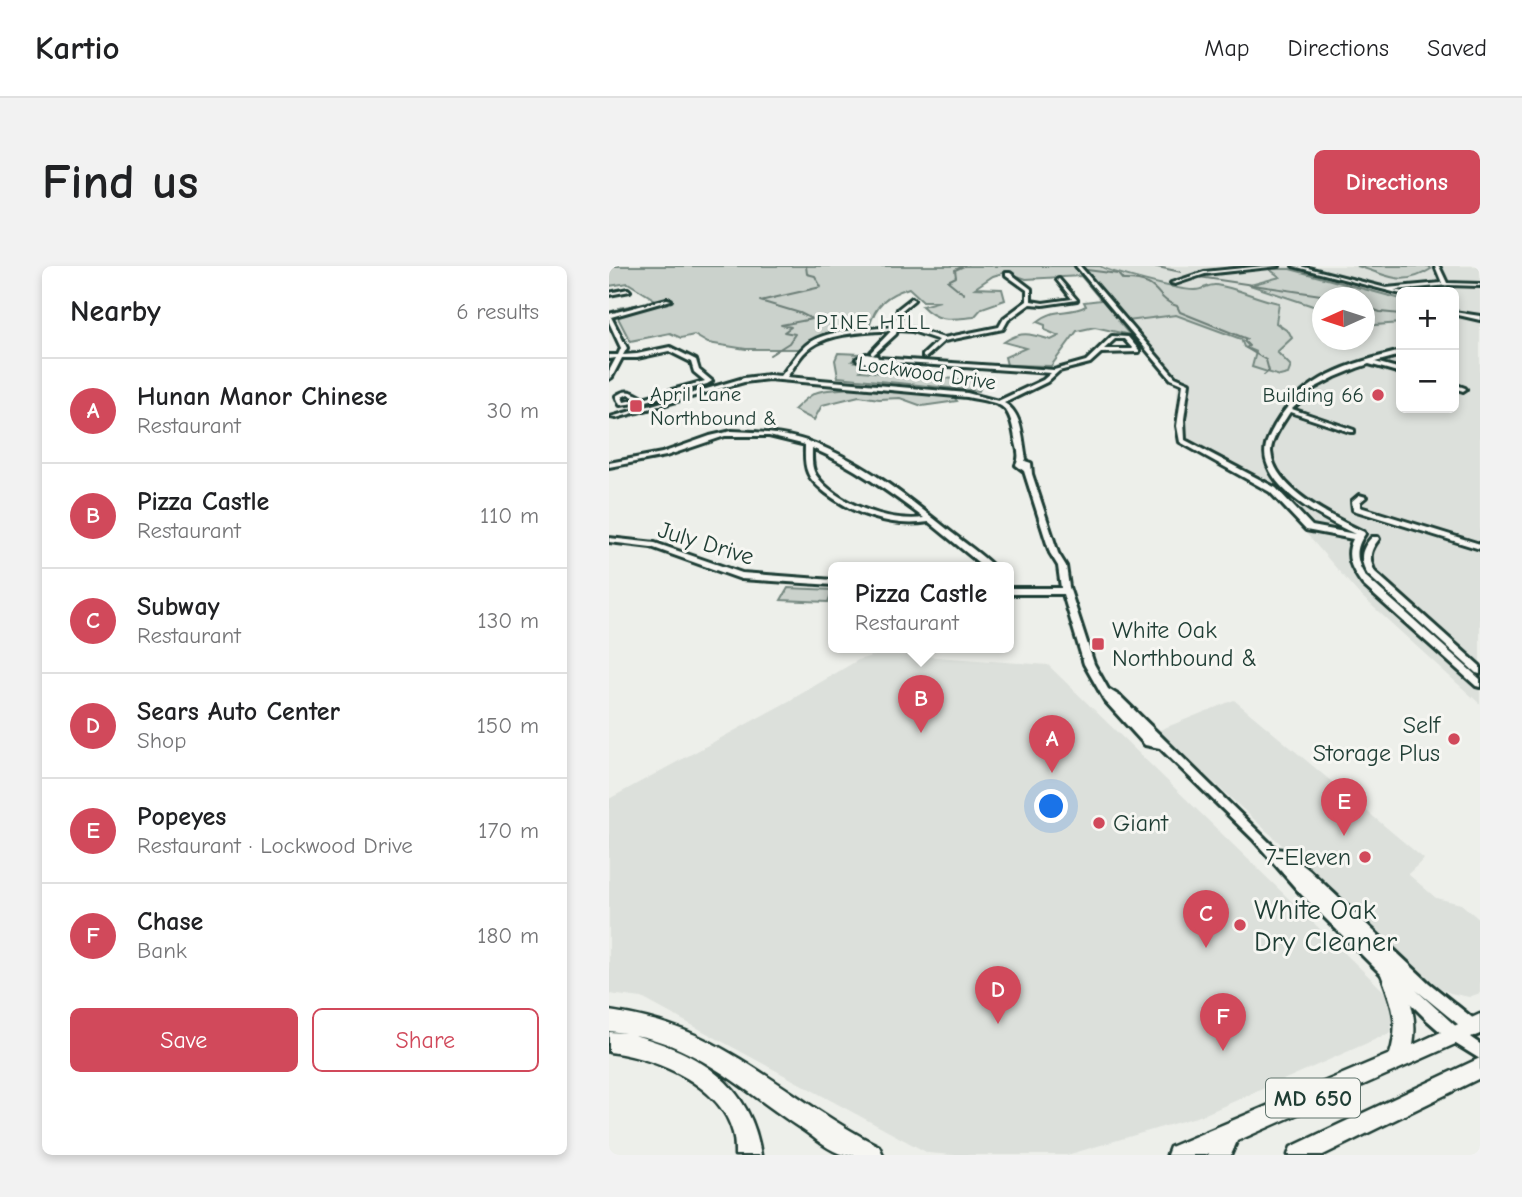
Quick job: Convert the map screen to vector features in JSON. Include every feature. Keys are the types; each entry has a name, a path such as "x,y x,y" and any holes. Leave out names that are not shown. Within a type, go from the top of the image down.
{"highway":[{"path":"609,1021 673,1035 708,1053 870,1155"},
{"path":"609,1042 631,1042 667,1056 702,1076 736,1109 744,1126 748,1155"}],"main road":[{"path":"1390,974 1407,1021 1406,1036 1399,1059"},
{"name":"MD 650","path":"1178,1155 1224,1145 1399,1059 1472,1029"},
{"name":"MD 650","path":"1299,1155 1480,1068"}],"street":[{"path":"1079,266 1173,378 1187,383 1185,402 1179,414 1182,441 1273,490 1309,528 1359,535"},
{"path":"1173,283 1204,273 1277,266"},
{"path":"1295,266 1396,292"},
{"path":"1437,266 1445,284"},
{"path":"1008,274 1029,290 1030,302"},
{"path":"925,356 943,340 1001,328 1006,319 1030,302 1043,304 1075,300 1059,279"},
{"path":"1386,289 1445,284 1480,285"},
{"path":"609,293 628,290"},
{"path":"912,299 900,309 894,333 874,356 1053,371 1085,363 1112,338 1126,338 1137,351 1101,351"},
{"path":"609,377 624,348 610,320 669,300"},
{"path":"1459,314 1480,318"},
{"path":"783,378 800,353 824,338 896,328 913,330 943,340"},
{"path":"613,343 621,341"},
{"path":"609,357 665,349 678,351 694,361 696,371 709,381 643,400"},
{"path":"1359,535 1310,506 1291,490 1273,469 1268,453 1270,441 1289,410 1312,387 1341,372 1396,355"},
{"path":"1371,363 1396,370"},
{"path":"1000,402 1045,381 1053,371"},
{"name":"Lockwood Drive","path":"611,416 736,383 783,378 967,395 1000,402 1010,408 1017,417 1023,460 1020,465 1028,470 1056,557 1053,567 1063,575 1089,664 1110,701 1149,742 1164,747 1257,836 1305,889 1390,974 1472,1029"},
{"path":"662,394 672,400"},
{"path":"1289,410 1352,431"},
{"path":"609,465 654,457 731,433 758,433 824,448 851,463 983,562"},
{"path":"808,444 809,466 814,477 847,505 907,523 928,520"},
{"path":"1362,497 1356,501 1356,508 1480,547"},
{"path":"1359,535 1352,556 1358,574 1480,684"},
{"path":"1375,539 1366,548 1365,555 1365,562 1371,573 1480,671"},
{"name":"July Drive","path":"609,540 652,545 741,576 828,583"},
{"path":"1014,591 1066,591"},
{"name":"Lockwood Drive","path":"1257,836 1305,873 1472,1029 1480,1052"}],"shaded area":[{"path":"609,266 1100,266 1176,288 1195,290 1216,285 1279,303 1276,323 1289,332 1292,338 1277,352 1291,366 1288,374 1280,376 1252,367 1256,352 1244,347 1241,339 1176,315 1119,322 1130,335 1095,327 1077,331 1051,366 1007,365 1005,357 1026,348 1004,342 1027,334 1051,340 1059,336 1045,330 1045,325 1037,322 1050,314 1079,309 1086,306 1084,302 1101,300 1081,276 1026,279 1006,272 993,276 975,288 1002,289 1005,300 982,308 974,317 946,319 934,315 922,306 940,301 923,301 909,288 883,302 869,327 819,338 799,349 746,349 708,343 694,335 681,338 670,333 630,341 616,314 619,308 657,301 628,283 609,286"},
{"path":"1073,266 1480,266 1480,704 1358,593 1270,492 1176,443 1177,385"},
{"path":"1357,266 1429,266 1431,269 1403,279"},
{"path":"1269,269 1290,269 1357,287 1312,287 1312,306 1250,285 1280,277"},
{"path":"1375,292 1396,298 1396,323 1375,325"},
{"path":"838,353 860,354 852,361 865,364 860,371 979,381 981,386 979,391 838,377 835,360"},
{"path":"852,388 954,397 957,401 922,406 900,398 859,396 822,405 814,420 794,410 815,393"},
{"path":"788,588 828,590 828,602 781,600"},
{"path":"882,653 1048,665 1394,1001 1390,1033 1203,1115 1067,1155 952,1155 928,1153 642,998 609,994 609,799 789,701 858,660"},
{"path":"1234,700 1424,859 1408,874 1436,898 1461,904 1480,920 1480,993 1469,997 1450,993 1437,986 1157,731"}],"waterway":[{"path":"770,355 789,343 795,334 784,332 791,327 781,325 812,319 760,301 821,287 815,276 807,274 806,266"},
{"path":"964,266 955,270 956,277 948,281 964,294"},
{"path":"1153,266 1181,272"},
{"path":"1087,270 1118,274 1123,280 1145,283 1169,303 1177,306 1180,312 1247,339 1244,341 1249,346 1246,348 1266,360 1269,371 1264,375"},
{"path":"1199,277 1312,294"},
{"path":"1375,310 1396,314"}],"place":[{"name":"Building 66","path":"1378,395"},
{"name":"April Lane Northbound &","path":"636,406"},
{"name":"White Oak Northbound &","path":"1098,644"},
{"name":"Pizza Castle","path":"921,733"},
{"name":"Self Storage Plus","path":"1454,739"},
{"name":"Hunan Manor Chinese","path":"1052,773"},
{"name":"Giant","path":"1099,823"},
{"name":"Popeyes","path":"1344,836"},
{"name":"7-Eleven","path":"1365,857"},
{"name":"White Oak Dry Cleaner","path":"1240,925"},
{"name":"Subway","path":"1206,948"},
{"name":"Sears Auto Center","path":"998,1024"},
{"name":"Chase","path":"1223,1051"}],"district":[{"name":"PINE HILL","path":"874,322"}]}
